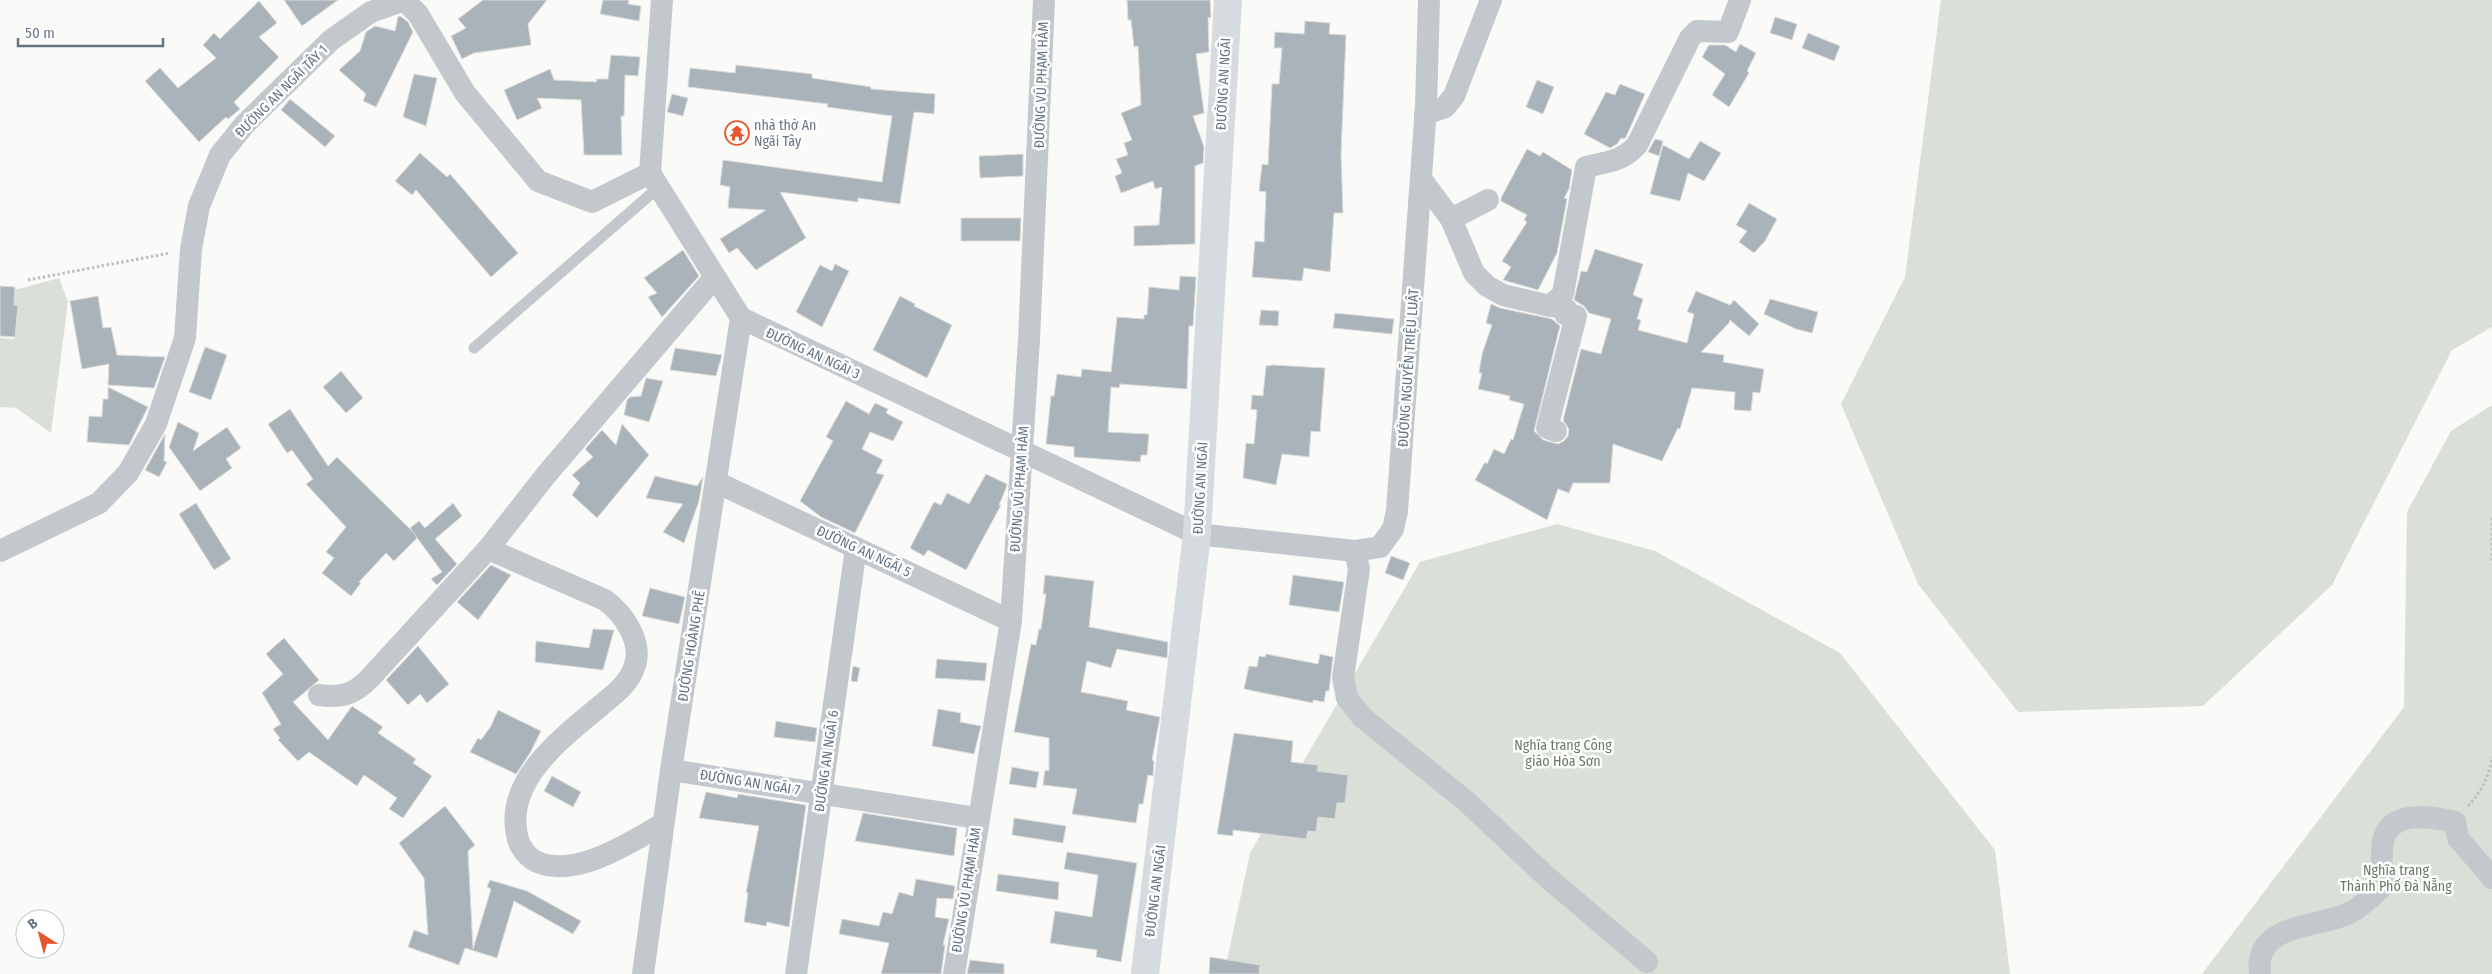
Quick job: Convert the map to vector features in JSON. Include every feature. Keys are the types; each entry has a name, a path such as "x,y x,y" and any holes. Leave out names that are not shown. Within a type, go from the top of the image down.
{"main road":[{"name":"ĐƯỜNG AN NGÃI","path":"1145,974 1197,534 1228,0"}],"street":[{"name":"ĐƯỜNG AN NGÃI TÂY 1","path":"0,551 99,503 128,473 156,424 185,338 190,249 199,206 220,155 245,124 331,40 371,12 404,0 418,14 465,93 538,181 592,202 655,180"},
{"path":"662,0 655,180 740,318"},
{"name":"ĐƯỜNG VŨ PHẠM HÀM","path":"954,974 977,818 1011,620 1030,329 1044,0"},
{"name":"ĐƯỜNG NGUYỄN TRIỆU LUẬT","path":"1197,534 1355,551 1380,547 1393,529 1398,511 1422,180 1429,0"},
{"path":"1426,114 1445,107 1454,96 1491,0"},
{"path":"1556,431 1547,428 1576,316 1565,314 1567,310 1557,308 1563,294 1586,167 1620,159 1629,154 1637,145 1690,38 1697,32 1728,32 1740,0"},
{"path":"1422,180 1451,219 1474,273 1487,286 1503,295 1550,306 1559,300"},
{"path":"1451,219 1488,200"},
{"path":"319,695 343,696 361,687 488,549 546,475 714,278"},
{"name":"ĐƯỜNG AN NGÃI 3","path":"740,318 1197,534"},
{"name":"ĐƯỜNG HOÀNG PHÊ","path":"643,974 671,770 740,318"},
{"name":"ĐƯỜNG AN NGÃI 5","path":"716,482 1011,620"},
{"name":"ĐƯỜNG AN NGÃI 6","path":"796,974 856,548"},
{"path":"488,549 605,600 619,610 627,622 636,651 635,666 620,689 551,748 529,776 515,817 518,841 523,850 531,859 540,863 555,867 571,866 590,861 664,824"},
{"path":"1355,551 1358,569 1343,678 1347,698 1362,717 1467,802 1548,878 1647,962"},
{"name":"ĐƯỜNG AN NGÃI 7","path":"671,770 977,818"},
{"path":"2260,974 2261,956 2267,943 2281,933 2350,913 2381,888 2384,838 2391,825 2408,819 2431,817 2456,822 2458,838 2492,878"}],"lane":[{"path":"474,348 655,180"}],"path":[{"path":"28,280 190,249"},
{"path":"2492,518 2492,561"},
{"path":"2456,822 2478,795 2491,771 2492,757"}],"green space":[{"path":"1941,0 2492,0 2492,327 2452,350 2332,585 2203,706 2018,712 1918,584 1841,404 1905,277"},
{"path":"59,278 68,302 51,433 16,408 0,407 0,338 14,339 14,290"},
{"name":"Nghĩa trang Thành Phố Đà Nẵng","path":"2492,405 2492,974 2202,974 2404,707 2407,512 2451,431"},
{"name":"Nghĩa trang Công giáo Hòa Sơn","path":"1557,524 1655,551 1840,653 1995,850 2010,974 1224,974 1250,853 1420,562"}],"building":[{"path":"284,0 338,0 302,26"},
{"path":"483,0 547,0 528,24 531,45 474,53 462,59 451,36 466,28 458,19"},
{"path":"603,0 629,0 628,4 641,6 639,21 600,14"},
{"path":"1127,0 1210,0 1211,17 1208,18 1209,52 1196,54 1204,113 1193,116 1204,147 1203,163 1195,166 1195,244 1134,246 1134,226 1159,225 1162,187 1155,189 1153,181 1121,193 1115,176 1122,173 1116,159 1128,155 1124,143 1132,140 1121,113 1141,105 1138,46 1134,47 1131,20 1128,20"},
{"path":"259,1 277,23 259,37 279,57 234,102 240,109 228,119 226,117 199,142 145,81 160,68 178,88 216,58 203,45 214,33 220,39"},
{"path":"400,16 408,22 413,32 376,107 363,101 366,94 339,70 360,51 366,32 375,26 395,31 398,17"},
{"path":"1775,17 1797,24 1792,40 1770,33"},
{"path":"1305,21 1330,23 1329,34 1346,35 1341,153 1343,213 1334,213 1330,272 1304,268 1302,281 1252,277 1255,241 1264,242 1266,192 1259,191 1262,164 1268,165 1272,84 1279,84 1282,48 1274,48 1275,32 1304,34"},
{"path":"1808,33 1840,46 1834,61 1802,48"},
{"path":"1740,44 1756,53 1747,71 1749,73 1729,107 1712,95 1725,74 1702,57 1709,45 1725,45 1736,52"},
{"path":"611,55 640,57 638,76 625,75 624,116 621,116 622,155 584,155 581,100 537,98 542,108 517,120 504,90 550,69 554,80 597,82 596,79 608,79"},
{"path":"736,65 812,74 812,78 871,87 871,89 935,94 934,114 914,112 900,204 858,198 858,202 780,192 806,238 756,270 737,248 729,253 720,239 766,210 728,208 730,187 720,185 723,160 882,182 892,116 827,107 828,104 688,87 690,68 735,73"},
{"path":"414,74 437,78 426,126 403,117"},
{"path":"1537,80 1554,87 1543,114 1526,107"},
{"path":"1620,84 1645,94 1626,137 1624,139 1621,138 1617,144 1610,148 1584,134 1606,92 1615,95"},
{"path":"672,94 688,98 683,116 667,112"},
{"path":"290,99 335,136 325,147 281,110"},
{"path":"1655,139 1663,141 1659,156 1648,152"},
{"path":"1700,141 1721,153 1704,181 1688,173 1680,201 1650,194 1663,145 1689,159"},
{"path":"1527,149 1540,156 1543,152 1572,170 1569,189 1564,198 1567,199 1557,253 1538,290 1503,280 1511,267 1502,261 1527,222 1524,220 1527,215 1501,201 1501,198"},
{"path":"420,153 447,177 450,174 518,253 491,277 416,190 412,195 395,181"},
{"path":"1023,154 1023,176 980,178 979,156"},
{"path":"1749,203 1777,219 1765,241 1754,253 1739,242 1747,231 1736,225"},
{"path":"961,218 1021,218 1020,241 961,241"},
{"path":"1595,249 1643,264 1633,295 1643,299 1637,319 1641,320 1638,330 1687,343 1694,314 1687,312 1696,291 1730,305 1734,300 1759,324 1749,336 1730,320 1701,352 1724,355 1723,362 1764,369 1760,393 1753,392 1751,411 1734,410 1735,392 1692,388 1680,429 1678,428 1662,461 1613,444 1610,483 1573,483 1569,493 1558,489 1547,520 1475,480 1485,462 1487,464 1494,449 1504,454 1511,439 1513,440 1524,404 1509,400 1510,396 1478,389 1482,373 1479,373 1482,354 1492,325 1486,323 1491,304 1500,308 1552,319 1560,326 1534,431 1543,440 1558,444 1564,441 1568,436 1569,429 1563,420 1581,349 1601,354 1611,319 1589,313 1584,306 1574,300 1581,271 1587,272"},
{"path":"683,250 699,276 662,317 648,297 657,293 644,278"},
{"path":"835,264 849,271 822,327 796,312 820,265 832,271"},
{"path":"1180,276 1196,277 1193,326 1189,326 1187,389 1120,384 1119,388 1111,387 1108,432 1149,434 1147,455 1141,455 1140,462 1074,457 1074,447 1046,444 1051,396 1054,396 1057,374 1081,377 1082,369 1111,372 1117,317 1144,319 1144,315 1147,315 1149,287 1179,290"},
{"path":"0,286 15,287 14,305 18,305 15,337 0,336"},
{"path":"98,296 103,328 111,327 117,355 165,357 154,388 108,385 109,364 82,369 70,301"},
{"path":"900,296 915,304 914,306 952,325 927,378 873,350"},
{"path":"1770,299 1818,312 1812,333 1796,329 1764,314"},
{"path":"1261,310 1279,311 1278,326 1259,325"},
{"path":"1335,313 1394,319 1392,334 1333,328"},
{"path":"205,347 227,355 211,400 189,392"},
{"path":"675,348 722,355 716,376 670,370"},
{"path":"1266,366 1325,368 1320,432 1311,431 1309,457 1282,454 1276,485 1243,478 1246,443 1254,444 1257,410 1251,409 1252,395 1263,396"},
{"path":"341,371 363,398 346,413 323,387"},
{"path":"646,378 663,381 649,422 624,415 627,400 630,397 641,396"},
{"path":"108,387 148,407 129,445 87,442 89,416 102,417 103,399 108,399"},
{"path":"846,401 869,414 875,403 888,409 886,413 903,422 893,441 870,432 862,449 883,460 876,473 884,475 855,533 821,517 800,501 833,441 826,437"},
{"path":"290,409 328,466 337,457 418,537 394,561 386,553 359,582 361,583 351,596 322,573 334,558 326,552 346,527 306,484 313,479 292,450 287,453 268,424"},
{"path":"178,422 199,433 193,451 227,427 241,448 226,459 232,468 200,491 169,447"},
{"path":"622,424 649,455 597,518 572,495 580,483 572,475 593,457 585,449 602,430 616,445"},
{"path":"165,434 164,461 167,462 159,477 145,470"},
{"path":"986,474 1007,484 999,505 1001,505 966,570 928,550 924,556 910,548 934,502 941,505 947,493 969,504"},
{"path":"655,476 697,486 703,477 699,501 684,543 663,532 683,504 646,498"},
{"path":"196,503 231,559 214,570 179,514"},
{"path":"453,503 462,516 435,539 457,564 437,585 431,579 442,572 410,528 419,521 425,528"},
{"path":"1391,556 1410,563 1403,580 1385,573"},
{"path":"491,565 511,575 478,620 457,602"},
{"path":"1045,575 1094,581 1089,627 1168,642 1167,658 1117,649 1111,668 1087,661 1081,692 1128,701 1126,710 1160,717 1152,760 1154,761 1153,776 1148,775 1143,804 1139,804 1136,823 1072,814 1077,789 1043,785 1045,770 1049,771 1049,738 1014,732 1031,644 1036,645 1039,629 1041,629 1046,594 1043,594"},
{"path":"1293,575 1344,582 1339,612 1289,605"},
{"path":"650,588 685,597 679,624 642,616"},
{"path":"593,629 614,630 603,670 535,662 536,641 589,648"},
{"path":"284,638 319,680 293,702 328,740 352,706 383,727 378,733 416,759 413,763 432,776 403,818 389,809 397,798 364,775 357,786 309,752 298,761 278,740 280,738 273,729 281,724 262,693 283,674 266,654"},
{"path":"418,646 449,684 427,703 420,694 408,705 386,680"},
{"path":"1266,654 1318,664 1320,654 1333,657 1329,691 1326,691 1324,702 1313,700 1313,703 1244,689 1249,666 1257,667 1259,656 1265,657"},
{"path":"937,659 987,663 985,681 935,678"},
{"path":"853,666 860,668 857,682 851,681"},
{"path":"938,709 961,713 960,722 981,726 974,754 932,746"},
{"path":"498,710 541,731 530,753 516,774 470,752 478,738 481,740 491,726"},
{"path":"776,721 817,728 815,742 774,737"},
{"path":"1234,733 1293,741 1291,762 1318,765 1317,771 1348,775 1345,803 1337,803 1335,819 1318,817 1316,832 1308,831 1306,839 1233,830 1233,836 1217,834"},
{"path":"1012,767 1039,772 1036,788 1009,784"},
{"path":"552,776 581,792 573,807 544,791"},
{"path":"706,792 737,798 738,794 806,805 789,927 767,922 766,926 744,922 748,893 746,892 759,826 699,818"},
{"path":"445,806 475,845 468,851 473,949 491,889 487,887 490,880 527,891 581,921 573,934 514,901 497,958 465,948 459,965 408,947 414,930 428,935 424,878 399,843"},
{"path":"863,813 957,828 954,856 855,841"},
{"path":"1014,818 1066,826 1063,843 1012,835"},
{"path":"1067,852 1137,863 1121,962 1096,957 1097,950 1050,943 1055,911 1092,917 1098,875 1064,869"},
{"path":"998,874 1059,882 1058,900 996,891"},
{"path":"916,879 955,886 953,899 937,898 935,917 949,919 943,945 945,945 941,974 881,974 889,943 839,934 842,919 879,926 883,912 892,914 899,892 913,896"},
{"path":"1210,957 1260,965 1259,974 1209,974"},
{"path":"970,960 1004,964 1004,974 967,974"}],"place":[{"name":"nhà thờ An Ngãi Tây","path":"737,133"}]}
